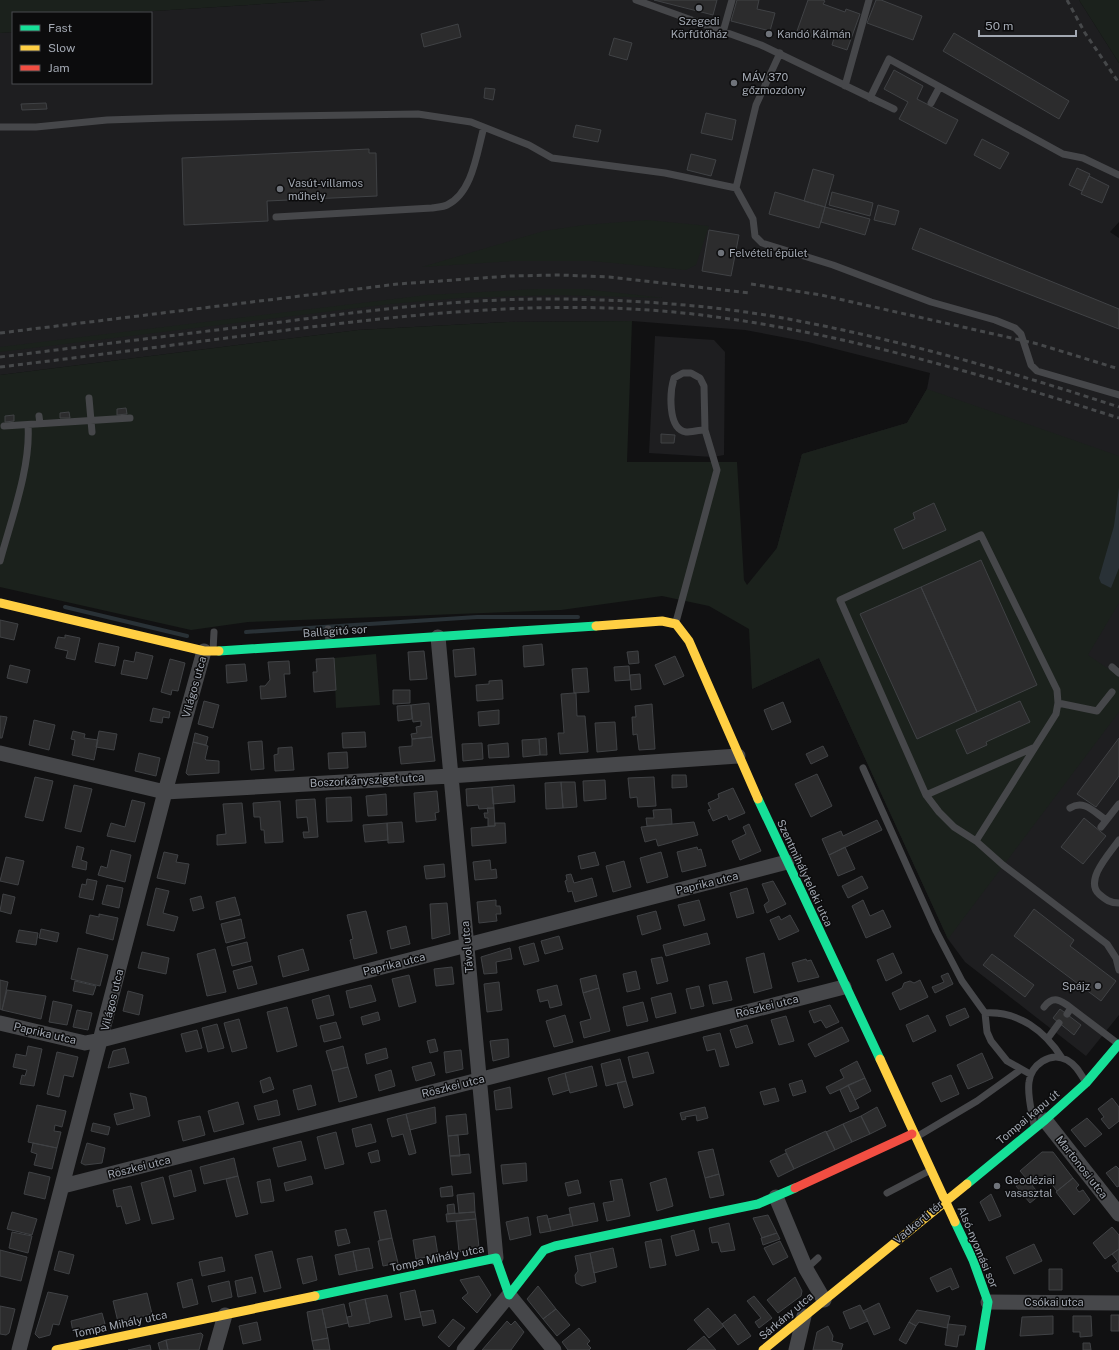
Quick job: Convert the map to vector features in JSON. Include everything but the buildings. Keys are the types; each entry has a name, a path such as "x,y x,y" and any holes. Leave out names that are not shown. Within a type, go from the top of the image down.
{"street":[{"name":"Ballagitó sor","path":"0,604 209,651 603,622 662,621 676,624"},
{"name":"Szentmihályteleki utca","path":"676,624 689,641 738,756 913,1136"},
{"name":"Távol utca","path":"438,633 450,776 496,1258"},
{"name":"Világos utca","path":"19,1350 165,792 209,651"},
{"name":"Boszorkánysziget utca","path":"0,752 165,792 450,776 738,756"},
{"name":"Paprika utca","path":"0,1023 86,1043 101,1040 787,862"},
{"name":"Röszkei utca","path":"63,1186 844,987"},
{"name":"Tompai kapu út","path":"946,1200 1040,1124 1086,1083 1119,1044"},
{"name":"Martonosi utca","path":"1040,1124 1119,1214"},
{"name":"Vadkerti tér","path":"824,1300 946,1200 913,1136"},
{"path":"464,1350 544,1250 758,1204 913,1136"},
{"path":"776,1197 806,1269 824,1300"},
{"name":"Alsó-nyomási sor","path":"946,1200 973,1260 988,1302 980,1350"},
{"name":"Tompa Mihály utca","path":"56,1350 496,1258 509,1295"},
{"path":"509,1295 554,1350"},
{"name":"Sárkány utca","path":"763,1350 824,1300"},
{"name":"Csókai utca","path":"988,1302 1119,1303"},
{"path":"215,1350 225,1315"},
{"path":"796,1350 804,1316"}],"lane":[{"path":"636,0 780,53 894,109"},
{"path":"723,32 732,0"},
{"path":"845,86 869,0"},
{"path":"780,53 756,105 736,188 752,219 755,236 762,243 833,265 931,302 1015,328 1021,334 1031,365 1036,371 1119,395"},
{"path":"870,98 889,59 939,88 1063,154 1083,158 1119,175"},
{"path":"931,103 939,88"},
{"path":"0,127 36,127 107,120 168,118 418,114 471,122 529,145 552,158 665,173 736,188"},
{"path":"276,217 432,208 448,205 461,194 471,178 484,127"},
{"path":"676,624 717,470 705,430 704,386 700,378 690,373 683,373 674,378 672,386 672,419 676,426 685,432 705,430"},
{"path":"89,398 92,432"},
{"path":"39,416 40,424"},
{"path":"4,426 130,418"},
{"path":"0,561 25,468 29,438 28,425"},
{"path":"976,840 1056,714 1058,703 1057,690 981,534 840,600 926,795 939,812 954,827 976,840 1003,864 1107,944 1116,958 1119,970"},
{"path":"328,629 329,643"},
{"path":"209,651 214,632"},
{"path":"1112,667 1119,673"},
{"path":"1058,703 1096,710 1112,692"},
{"path":"926,795 1033,748"},
{"path":"863,768 936,931 962,981 986,1014 987,1032 991,1041 1002,1056 1020,1070 1030,1074"},
{"path":"1070,808 1076,804 1083,804 1106,820"},
{"path":"1100,826 1119,804"},
{"path":"1119,840 1095,874 1094,883 1096,891 1105,900 1119,903"},
{"path":"1044,1007 1048,1002 1054,999 1060,1000 1069,1011 1119,1044"},
{"path":"986,1014 1008,1014 1035,1026 1048,1038 1062,1058 1076,1067 1086,1083"},
{"path":"1048,1038 1059,1023"},
{"path":"1040,1124 1028,1090 1030,1074 1036,1065 1042,1061 1056,1057 1062,1058"},
{"path":"913,1136 977,1101 1020,1070"},
{"path":"887,1193 930,1171"},
{"path":"806,1269 818,1258"}],"shaded area":[{"path":"0,0 325,0 139,12 12,12 12,32 0,33"},
{"path":"325,0 1079,0 1119,63 1119,222 1110,232 1119,238 1119,1015 1086,1056 965,962 948,939 819,658 752,689 749,588 777,548 802,454 907,423 927,389 930,373 808,342 745,330 632,321 507,322 358,330 0,375 0,33 12,32 12,84 152,84 152,12 139,12"},
{"path":"1079,0 1119,0 1119,63"},
{"path":"647,220 709,226 696,265 686,270 592,261 512,261 422,267 544,231 584,225"},
{"path":"538,289 584,289 664,298 556,295 461,298 390,304 0,352 0,347 427,295"},
{"path":"632,321 627,462 737,462 744,580 747,585 777,548 802,454 907,423 927,389 1119,456 1119,603 1088,655 1119,676 1119,712 948,939 819,658 752,689 749,629 709,606 662,596 561,610 248,622 191,630 0,587 0,375 358,330 507,322"},
{"path":"655,336 714,340 725,352 724,455 713,457 649,453"},
{"path":"1119,487 1119,568 1111,588 1101,583 1099,578 1114,526"},
{"path":"376,654 380,705 336,708 334,658"}],"waterway":[{"path":"65,607 187,636"},
{"path":"246,632 477,617 578,617"}],"railway":[{"path":"1067,0 1085,33 1119,83"},
{"path":"0,333 398,284 510,276 560,275 609,277 750,293"},
{"path":"751,284 821,295 1038,344 1119,369"},
{"path":"0,357 357,312 425,305 527,299 617,301 673,304 756,313 826,326 952,357 1119,407"},
{"path":"0,367 324,325 429,314 534,308 640,309 693,314 747,322 801,331 855,343 961,370 1119,418"}],"traffic: fast":[{"path":"219,651 596,626"},
{"path":"758,799 880,1059"},
{"path":"967,1184 1045,1120 1086,1083 1119,1044"},
{"path":"315,1296 496,1258 509,1295 544,1250 555,1246 758,1204 795,1188"},
{"path":"955,1222 973,1260 988,1302 980,1350"}],"traffic: slow":[{"path":"0,603 204,651 219,651"},
{"path":"596,626 662,621 676,624 689,641 758,799"},
{"path":"880,1059 955,1222"},
{"path":"763,1350 967,1184"},
{"path":"56,1350 315,1296"}],"traffic: jam":[{"path":"795,1188 912,1134"}],"place":[{"name":"Szegedi Körfűtőház","path":"699,8"},
{"name":"Kandó Kálmán","path":"769,34"},
{"name":"MÁV 370 gőzmozdony","path":"734,83"},
{"name":"Vasút-villamos műhely","path":"280,189"},
{"name":"Felvételi épület","path":"721,253"},
{"name":"Spájz","path":"1098,986"},
{"name":"Geodéziai vasasztal","path":"997,1186"}]}
